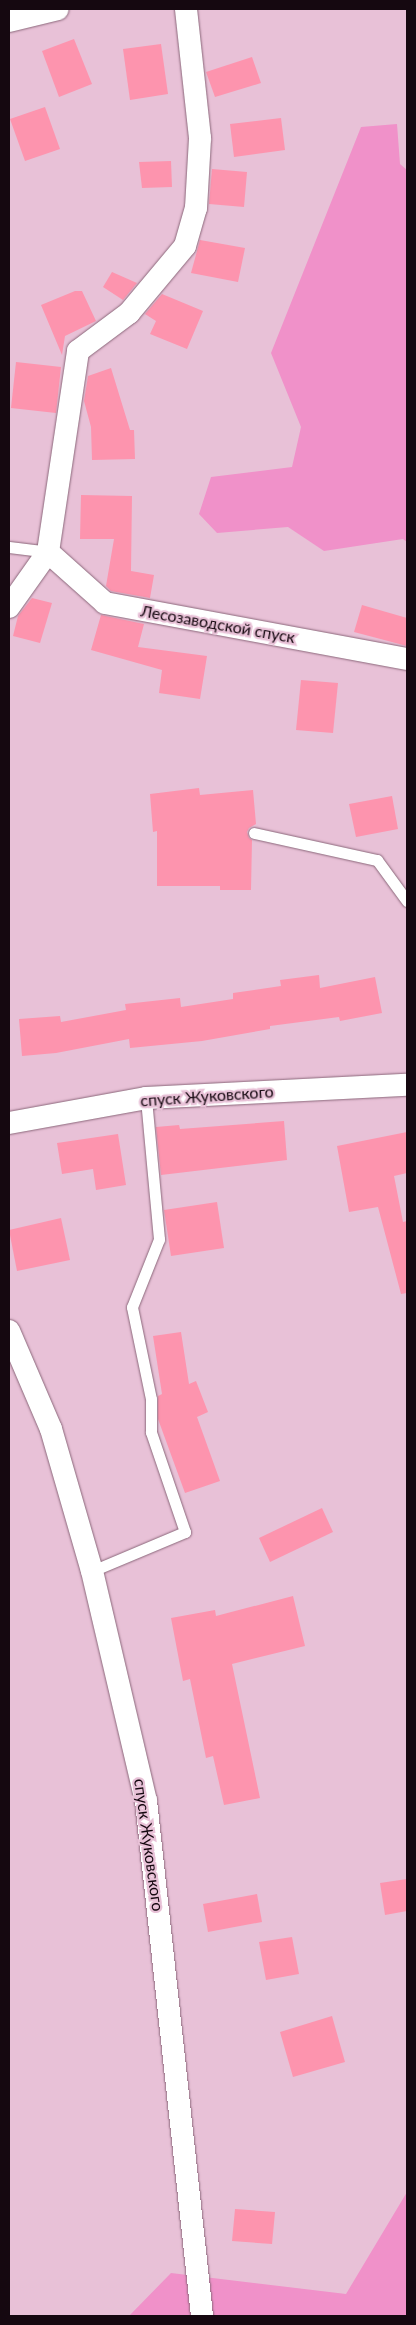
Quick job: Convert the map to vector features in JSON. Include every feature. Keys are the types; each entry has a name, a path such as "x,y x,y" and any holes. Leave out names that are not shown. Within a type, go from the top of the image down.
{"street":[{"path":"9,21 58,9"},
{"path":"9,607 48,552 78,351 129,313 185,246 196,208 200,138 186,9 177,9"},
{"name":"Лесозаводской спуск","path":"48,552 105,603 407,659"},
{"name":"спуск Жуковского","path":"9,1122 146,1098 407,1085"},
{"name":"спуск Жуковского","path":"9,1331 51,1429 92,1571 146,1801 202,2316"}],"lane":[{"path":"9,547 48,552"},
{"path":"254,833 377,860 407,900"},
{"path":"92,1571 185,1532 151,1432 151,1398 132,1307 159,1239 146,1098"}],"shaded area":[{"path":"397,124 400,164 407,170 407,542 403,539 324,551 288,527 217,533 199,514 211,477 292,467 301,427 271,353 361,127"},
{"path":"407,2192 407,2316 129,2316 171,2273 346,2294"}],"building":[{"path":"74,39 92,84 59,97 42,51"},
{"path":"161,44 168,94 130,100 123,49"},
{"path":"252,57 261,83 215,97 206,72"},
{"path":"45,107 60,149 25,161 10,119"},
{"path":"281,118 285,150 234,157 230,124"},
{"path":"171,161 172,187 142,188 139,162"},
{"path":"212,169 247,172 244,207 209,204"},
{"path":"200,240 245,248 238,282 191,273"},
{"path":"112,272 137,283 123,300 103,287"},
{"path":"75,291 82,291 96,321 65,336 62,355 41,305"},
{"path":"162,294 203,311 187,349 150,334 156,321 145,314"},
{"path":"16,362 61,367 56,413 11,408"},
{"path":"111,368 130,430 134,430 135,459 92,460 91,427 84,401 88,376"},
{"path":"81,495 132,496 131,571 154,575 150,598 111,591 106,586 114,539 80,539"},
{"path":"32,598 52,603 40,643 13,636 18,616"},
{"path":"362,605 407,618 407,646 354,632"},
{"path":"101,615 144,624 138,647 207,656 200,699 159,693 162,670 91,650"},
{"path":"301,680 338,683 333,733 296,730"},
{"path":"199,788 200,795 253,790 256,824 249,828 247,832 252,840 251,890 220,890 220,886 157,886 157,831 153,832 150,794"},
{"path":"392,796 398,829 356,837 349,804"},
{"path":"319,975 320,988 375,977 382,1013 340,1021 339,1017 270,1026 270,1029 202,1041 130,1048 129,1039 56,1053 22,1056 19,1019 60,1016 61,1022 126,1010 125,1004 180,998 181,1007 233,999 233,993 281,986 280,980"},
{"path":"284,1121 287,1160 161,1175 156,1127 179,1125 180,1129"},
{"path":"407,1132 407,1173 394,1176 403,1222 407,1221 407,1293 401,1294 378,1207 349,1212 337,1146"},
{"path":"118,1134 126,1185 96,1190 93,1169 62,1174 57,1143"},
{"path":"217,1202 224,1248 171,1256 164,1210"},
{"path":"61,1218 70,1260 17,1271 9,1230"},
{"path":"181,1332 189,1384 196,1381 208,1412 197,1417 220,1481 185,1493 158,1419 158,1396 162,1394 153,1336"},
{"path":"322,1508 333,1532 270,1562 259,1538"},
{"path":"293,1596 305,1646 232,1664 260,1798 224,1805 213,1756 206,1758 190,1679 183,1681 171,1618 215,1610 216,1616"},
{"path":"407,1879 407,1911 385,1915 380,1883"},
{"path":"257,1894 262,1922 208,1932 203,1904"},
{"path":"292,1937 299,1974 266,1980 259,1942"},
{"path":"332,2016 345,2062 293,2077 280,2032"},
{"path":"235,2209 275,2212 272,2244 232,2241"}]}
